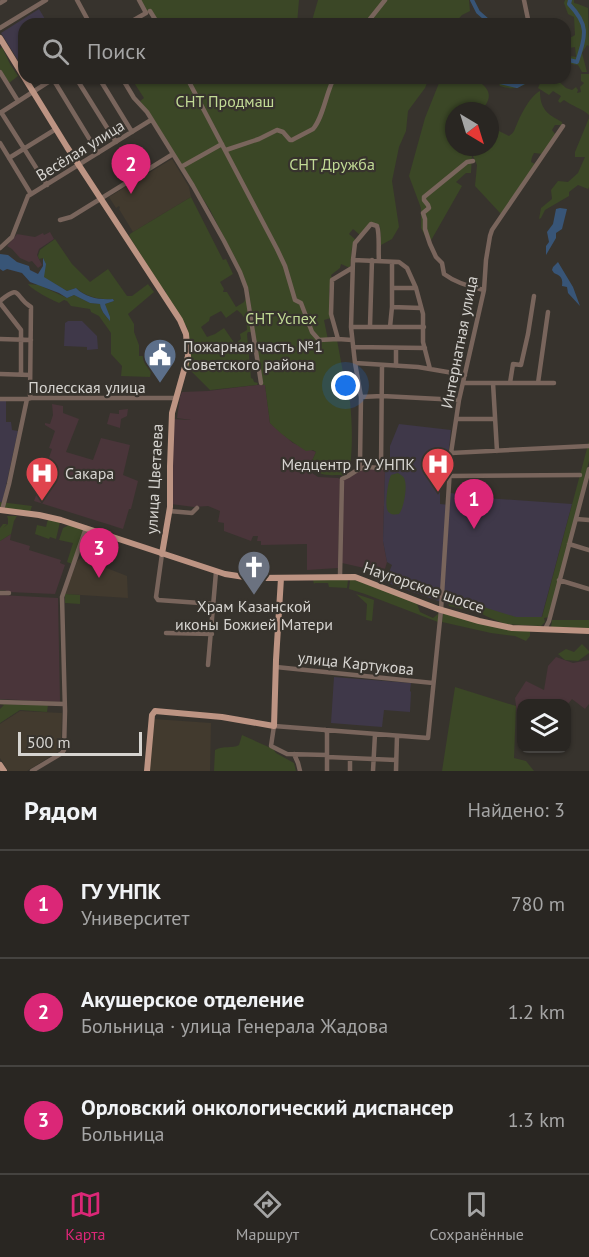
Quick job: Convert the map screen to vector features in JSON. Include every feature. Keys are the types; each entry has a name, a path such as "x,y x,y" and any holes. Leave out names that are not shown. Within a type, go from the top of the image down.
{"main road":[{"name":"улица Цветаева","path":"1,43 18,70"},
{"name":"улица Цветаева","path":"27,84 184,329 188,356 171,418 170,511 162,554"},
{"name":"Наугорское шоссе","path":"1,510 48,517 216,572 250,578 350,577 365,580 441,610 489,623 512,628 589,631"},
{"path":"146,770 152,715 158,711 274,726 281,578"},
{"path":"0,765 4,771"}],"street":[{"path":"0,3 6,0"},
{"path":"0,28 46,0"},
{"path":"77,0 87,18"},
{"path":"139,0 153,18"},
{"path":"371,18 385,0"},
{"path":"524,0 528,18"},
{"path":"138,18 148,12"},
{"path":"0,72 18,101"},
{"path":"0,88 8,83"},
{"path":"44,84 1,112 46,184"},
{"path":"57,84 98,153"},
{"path":"80,84 116,142"},
{"path":"103,84 132,132"},
{"path":"126,84 134,98 147,112 181,166 224,241 246,288 261,382"},
{"path":"190,84 277,249 285,266 295,300 302,305 312,333 320,340 352,340"},
{"path":"226,150 259,139 277,130 284,132 292,140 313,129 316,127 331,84"},
{"name":"Весёлая улица","path":"0,248 12,237 27,198 31,194 151,120"},
{"name":"Интернатная улица","path":"397,736 428,738 441,610 451,453 459,400 484,290 490,233 563,126"},
{"path":"9,158 56,129"},
{"path":"181,166 222,144"},
{"path":"1,146 31,194"},
{"path":"61,220 67,219 173,154"},
{"path":"473,161 467,162 424,197 429,208 423,213 430,244 436,257 442,263 444,274 454,281 484,290"},
{"path":"359,469 360,397 351,327 352,268 354,243 371,224 377,226 379,233 379,261"},
{"path":"353,260 399,262 407,268 416,288 421,308 424,327 423,342 430,369"},
{"path":"370,326 372,260"},
{"path":"390,327 392,262"},
{"path":"338,339 331,314 332,280 352,268"},
{"path":"392,288 416,288"},
{"path":"1,510 30,395 31,307 18,293 11,292 0,302 21,330 21,374"},
{"path":"510,383 513,364 520,365 534,296"},
{"path":"392,307 421,308"},
{"path":"538,383 548,312"},
{"path":"351,327 424,327"},
{"path":"0,339 31,340"},
{"path":"353,347 425,348"},
{"path":"396,349 396,366"},
{"path":"355,363 430,369 465,375"},
{"path":"340,576 342,479 366,467 381,468 382,365"},
{"path":"0,374 30,375"},
{"path":"463,383 554,383"},
{"path":"493,384 497,451"},
{"path":"360,397 459,400"},
{"name":"Полесская улица","path":"0,399 175,398"},
{"path":"456,419 495,419"},
{"path":"451,453 589,446"},
{"path":"545,629 589,469"},
{"path":"449,476 580,475"},
{"path":"170,511 193,513 198,508"},
{"path":"576,519 589,520"},
{"path":"32,771 64,750 62,597 86,528"},
{"path":"569,544 589,550"},
{"name":"улица Цветаева","path":"162,554 156,597 159,600 213,604"},
{"path":"208,665 216,572"},
{"path":"560,580 589,589"},
{"path":"0,592 9,593"},
{"path":"166,633 212,634"},
{"name":"улица Картукова","path":"276,667 433,683"},
{"path":"0,702 64,704"},
{"path":"396,760 287,754 272,746 274,726 397,736 396,771"},
{"path":"326,730 327,771"},
{"path":"373,771 375,734"},
{"path":"294,754 300,771"},
{"path":"350,758 350,771"}],"shaded area":[{"path":"39,9 44,18 25,18"},
{"path":"18,22 18,60 1,33"},
{"path":"172,159 189,187 191,197 133,232 119,206 116,208 109,197"},
{"path":"50,232 54,239 39,249 37,255 42,265 38,268 32,261 20,258 7,246 17,234 35,237"},
{"path":"82,321 97,336 98,349 87,350 87,347 64,346 65,323"},
{"path":"265,384 270,423 293,443 316,452 310,465 307,467 300,465 318,477 340,479 338,568 307,570 307,544 261,545 261,541 257,541 258,536 253,536 251,541 224,531 224,523 218,522 220,511 208,506 171,504 173,419 191,420 177,418 182,392"},
{"path":"0,400 6,400 6,422 11,422 12,430 18,431 2,504 0,503"},
{"path":"52,404 63,406 63,413 79,419 66,452 93,460 101,438 130,445 123,475 138,481 123,529 34,501 52,449 49,448 55,431 45,423 50,424 53,415"},
{"path":"128,409 127,416 121,419 120,428 107,424 110,413 119,414 119,410"},
{"path":"399,424 451,430 445,484 440,488 440,504 450,505 450,493 470,497 572,504 540,623 503,619 438,601 385,582 392,565 387,562 383,541 385,470 390,470 390,446"},
{"path":"363,468 385,470 383,541 387,562 385,569 364,568 342,563 343,480"},
{"path":"11,534 10,540 30,546 29,550 61,560 60,563 65,565 55,594 0,590 0,541"},
{"path":"81,558 127,576 128,598 65,594 77,561"},
{"path":"0,595 58,598 60,702 0,699"},
{"path":"556,657 573,663 589,660 589,704 585,709 572,699 517,699 517,713 515,698 526,681 544,690 548,666"},
{"path":"334,677 411,683 410,712 384,710 382,727 331,723"},
{"path":"20,711 62,713 61,750 27,771 8,771 0,758 0,724"},
{"path":"154,719 211,723 210,771 149,771"}],"green space":[{"path":"140,0 299,0 298,18 152,18 149,11 146,12"},
{"path":"318,0 469,0 470,11 459,18 313,18"},
{"path":"565,0 574,0 574,3 588,8 589,46 587,45 582,53 587,72 582,72 578,65 571,64 571,56 576,57 575,47 571,48 571,37 575,35 574,17 568,14"},
{"path":"2,47 18,76 9,83 0,69 0,49"},
{"path":"581,74 589,74 589,115 564,100 560,103 558,101 561,96 553,91 549,95 538,88 540,84 562,84 572,90 576,87 577,93 581,92 580,87 584,83 581,81"},
{"path":"135,84 427,84 408,111 406,131 399,147 392,181 399,227 392,239 381,245 380,226 371,223 360,235 353,229 349,234 356,240 352,248 350,268 341,264 340,268 331,275 329,291 331,318 324,320 328,340 337,340 350,401 351,417 350,467 344,467 343,476 324,475 317,472 310,465 316,452 306,451 270,423 265,385 262,385 249,291 243,275 210,210 140,101 144,98"},
{"path":"439,84 482,84 489,94 487,102 445,102 445,156 472,156 471,173 466,173 456,182 462,186 429,244 421,228 421,208 409,176 425,118"},
{"path":"499,84 524,84 513,88"},
{"path":"540,91 543,107 562,122 562,125 555,125 552,130 556,135 543,154 534,153 531,162 535,164 501,214 475,186 477,165 473,156 499,156 499,131 509,136 530,101"},
{"path":"589,118 589,187 588,189 578,185 569,192 569,196 545,210 539,219 541,208 552,199 551,190 558,181 568,182 578,173 585,157 575,157 575,152"},
{"path":"191,197 223,260 226,259 233,274 220,282 224,289 223,292 227,292 236,307 246,298 253,332 247,334 251,378 258,383 257,385 210,390 188,368 187,327 129,236","holes":["237,310 245,319 247,330 240,334 241,339 235,344 224,328 207,337 201,327 209,321 210,317 221,311 226,318"]},
{"path":"55,239 72,264 90,282 108,269 127,296 132,296 148,284 154,292 128,314 134,324 139,356 147,356 152,366 150,377 121,376 122,366 111,354 111,333 99,316 90,309 71,306 64,300 59,303 28,284 39,285 67,298 74,295 90,303 101,304 103,313 110,320 105,304 114,301 113,299 93,297 76,288 67,291 43,277 43,258 39,259 38,256 40,250"},
{"path":"589,441 589,461 549,617 544,618 545,622 541,626 505,624 480,613 449,606 448,602 451,597 516,617 542,617"},
{"path":"398,473 403,476 406,484 401,511 399,514 394,514 387,509 386,502 391,475"},
{"path":"0,502 32,506 30,512 0,508"},
{"path":"7,516 17,516 11,534 0,541 0,528 3,524 7,524 3,528 8,524"},
{"path":"48,519 60,522 56,539 35,534 37,525 46,527"},
{"path":"69,525 84,530 72,564 67,562 73,543 59,540 63,528"},
{"path":"352,579 406,598 417,604 420,612 433,618 439,613 438,622 349,589"},
{"path":"313,580 348,580 347,588 329,587 328,583 314,584"},
{"path":"65,594 80,595 80,604 65,603"},
{"path":"356,594 374,600 372,621 366,620 367,604"},
{"path":"443,613 530,631 530,636 526,641 515,636 442,622"},
{"path":"552,620 589,620 589,628 551,627"},
{"path":"582,644 589,653 578,661 565,660 558,654 566,649 574,652"},
{"path":"455,687 516,706 514,758 526,761 534,771 442,771"},
{"path":"0,704 48,705 47,712 20,710 0,723 0,709 4,705"},
{"path":"242,735 273,749 294,763 296,771 214,771 215,750 239,745"}],"water":[{"path":"556,209 567,209 562,229 556,233 556,238 546,255 546,246 549,242 547,232 553,224"},
{"path":"0,254 8,255 17,262 29,266 30,270 38,274 43,266 43,258 46,264 44,277 67,291 76,288 93,298 113,299 114,301 105,304 110,321 102,311 100,304 90,303 74,295 67,298 30,282 22,273 7,269 3,271 0,269"},
{"path":"558,262 573,287 580,306 568,293 567,287 562,286 561,278 552,270"}],"waterway":[{"path":"472,0 478,12 485,18"},
{"path":"570,0 569,4 580,18 584,30 577,62 571,60"},
{"path":"509,84 517,86 521,84"}],"place":[{"name":"Акушерское отделение","path":"131,194"},
{"name":"Пожарная часть №1 Советского района","path":"160,384"},
{"name":"Медцентр ГУ УНПК","path":"438,493"},
{"name":"Сакара","path":"42,502"},
{"name":"ГУ УНПК","path":"474,529"},
{"name":"Орловский онкологический диспансер","path":"99,578"},
{"name":"Храм Казанской иконы Божией Матери","path":"254,596"}],"park label":[{"name":"СНТ Продмаш","path":"225,101"},
{"name":"СНТ Дружба","path":"332,164"},
{"name":"СНТ Успех","path":"281,318"}]}
